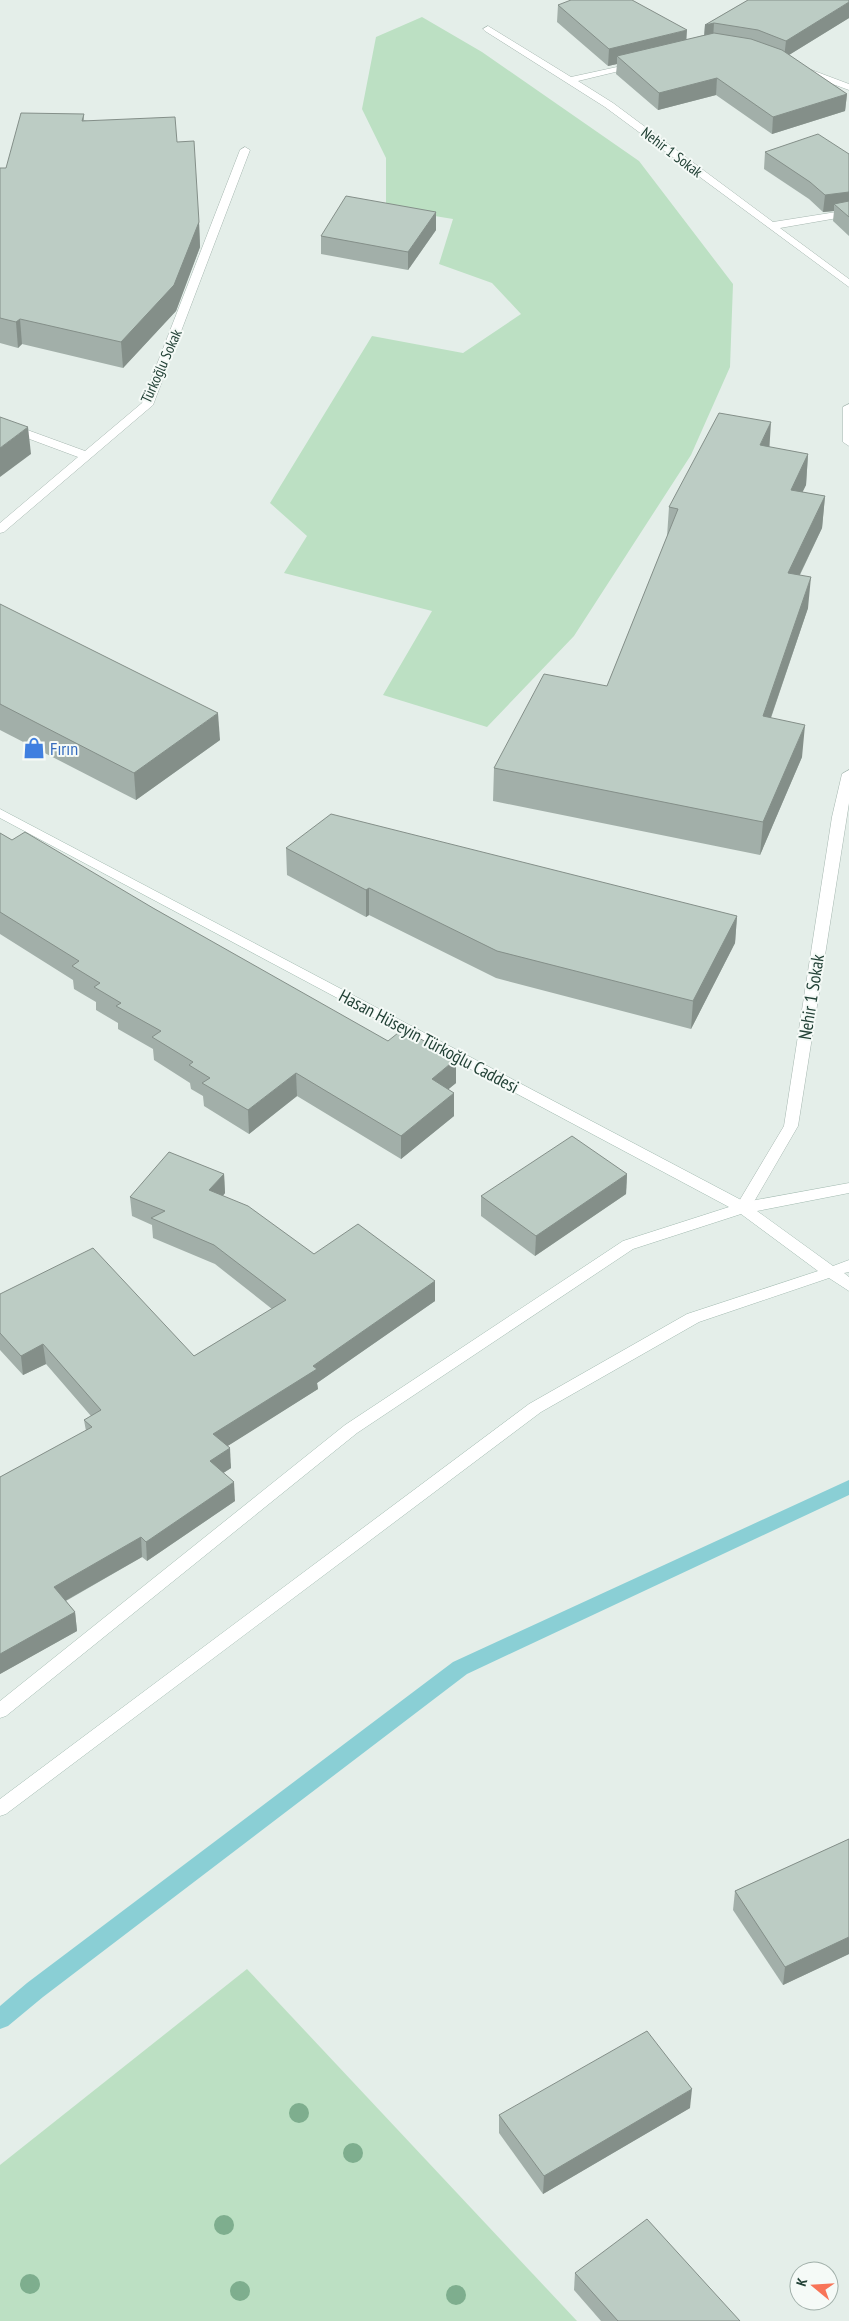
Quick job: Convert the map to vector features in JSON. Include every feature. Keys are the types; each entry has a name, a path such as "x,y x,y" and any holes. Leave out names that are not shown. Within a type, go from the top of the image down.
{"street":[{"name":"Nehir 1 Sokak","path":"488,29 609,105 849,284"},
{"path":"569,80 646,62"},
{"path":"787,64 844,85 849,74"},
{"name":"Türkoğlu Sokak","path":"0,529 147,405 245,150"},
{"path":"771,226 849,214"},
{"path":"849,407 849,442"},
{"path":"0,424 86,456"},
{"name":"Nehir 1 Sokak","path":"743,1208 791,1126 839,817 849,774"},
{"name":"Hasan Hüseyin Türkoğlu Caddesi","path":"0,814 743,1208 849,1285"},
{"path":"0,1711 351,1429 628,1245 743,1208 849,1188"},
{"path":"0,1810 535,1408 693,1318 829,1271 849,1266"}],"green space":[{"path":"422,17 482,52 639,161 733,284 730,367 691,455 574,636 487,727 383,695 432,611 284,573 307,536 270,503 372,336 463,353 521,314 492,283 439,264 453,219 386,208 386,158 362,109 376,37"},
{"path":"247,1969 577,2321 0,2321 0,2165"}],"building":[{"path":"571,0 632,0 687,30 609,49 558,5"},
{"path":"748,0 849,0 849,2 786,41 758,30 714,23 705,25"},
{"path":"714,33 751,39 782,50 847,94 773,117 717,78 659,93 617,56"},
{"path":"21,113 84,114 82,121 175,117 177,142 194,141 199,222 174,285 121,342 20,319 16,322 0,318 0,168 6,168"},
{"path":"818,134 849,154 849,192 825,195 810,182 765,152"},
{"path":"346,196 436,212 408,252 321,236"},
{"path":"849,201 849,217 834,204"},
{"path":"719,413 771,422 760,445 808,454 791,490 825,496 788,573 811,577 763,716 805,725 763,822 494,768 544,674 607,686 678,509 669,507"},
{"path":"0,417 28,427 0,448"},
{"path":"0,604 218,713 134,773 0,704"},
{"path":"331,814 737,916 693,1001 497,951 369,888 366,890 286,848"},
{"path":"25,832 153,908 388,1041 403,1029 456,1059 432,1079 454,1093 401,1136 296,1073 248,1110 202,1083 210,1078 189,1065 193,1062 152,1037 161,1031 116,1006 121,1003 94,987 100,983 72,966 79,961 0,912 0,833 12,840"},
{"path":"572,1136 627,1174 536,1236 481,1196"},
{"path":"169,1152 224,1174 209,1190 248,1206 314,1254 358,1224 435,1281 313,1366 317,1369 213,1434 230,1448 210,1461 234,1482 146,1542 141,1537 54,1587 75,1612 0,1654 0,1477 92,1427 84,1420 101,1410 43,1344 21,1356 0,1333 0,1294 93,1248 194,1356 286,1300 214,1245 151,1218 165,1211 130,1197"},
{"path":"849,1839 849,1937 785,1967 735,1891"},
{"path":"647,2031 692,2089 544,2176 499,2115"},
{"path":"647,2219 740,2321 618,2321 575,2273"}],"waterway":[{"path":"0,2019 35,1990 460,1668 849,1487"}],"place":[{"name":"Fırın","path":"34,748"}]}
